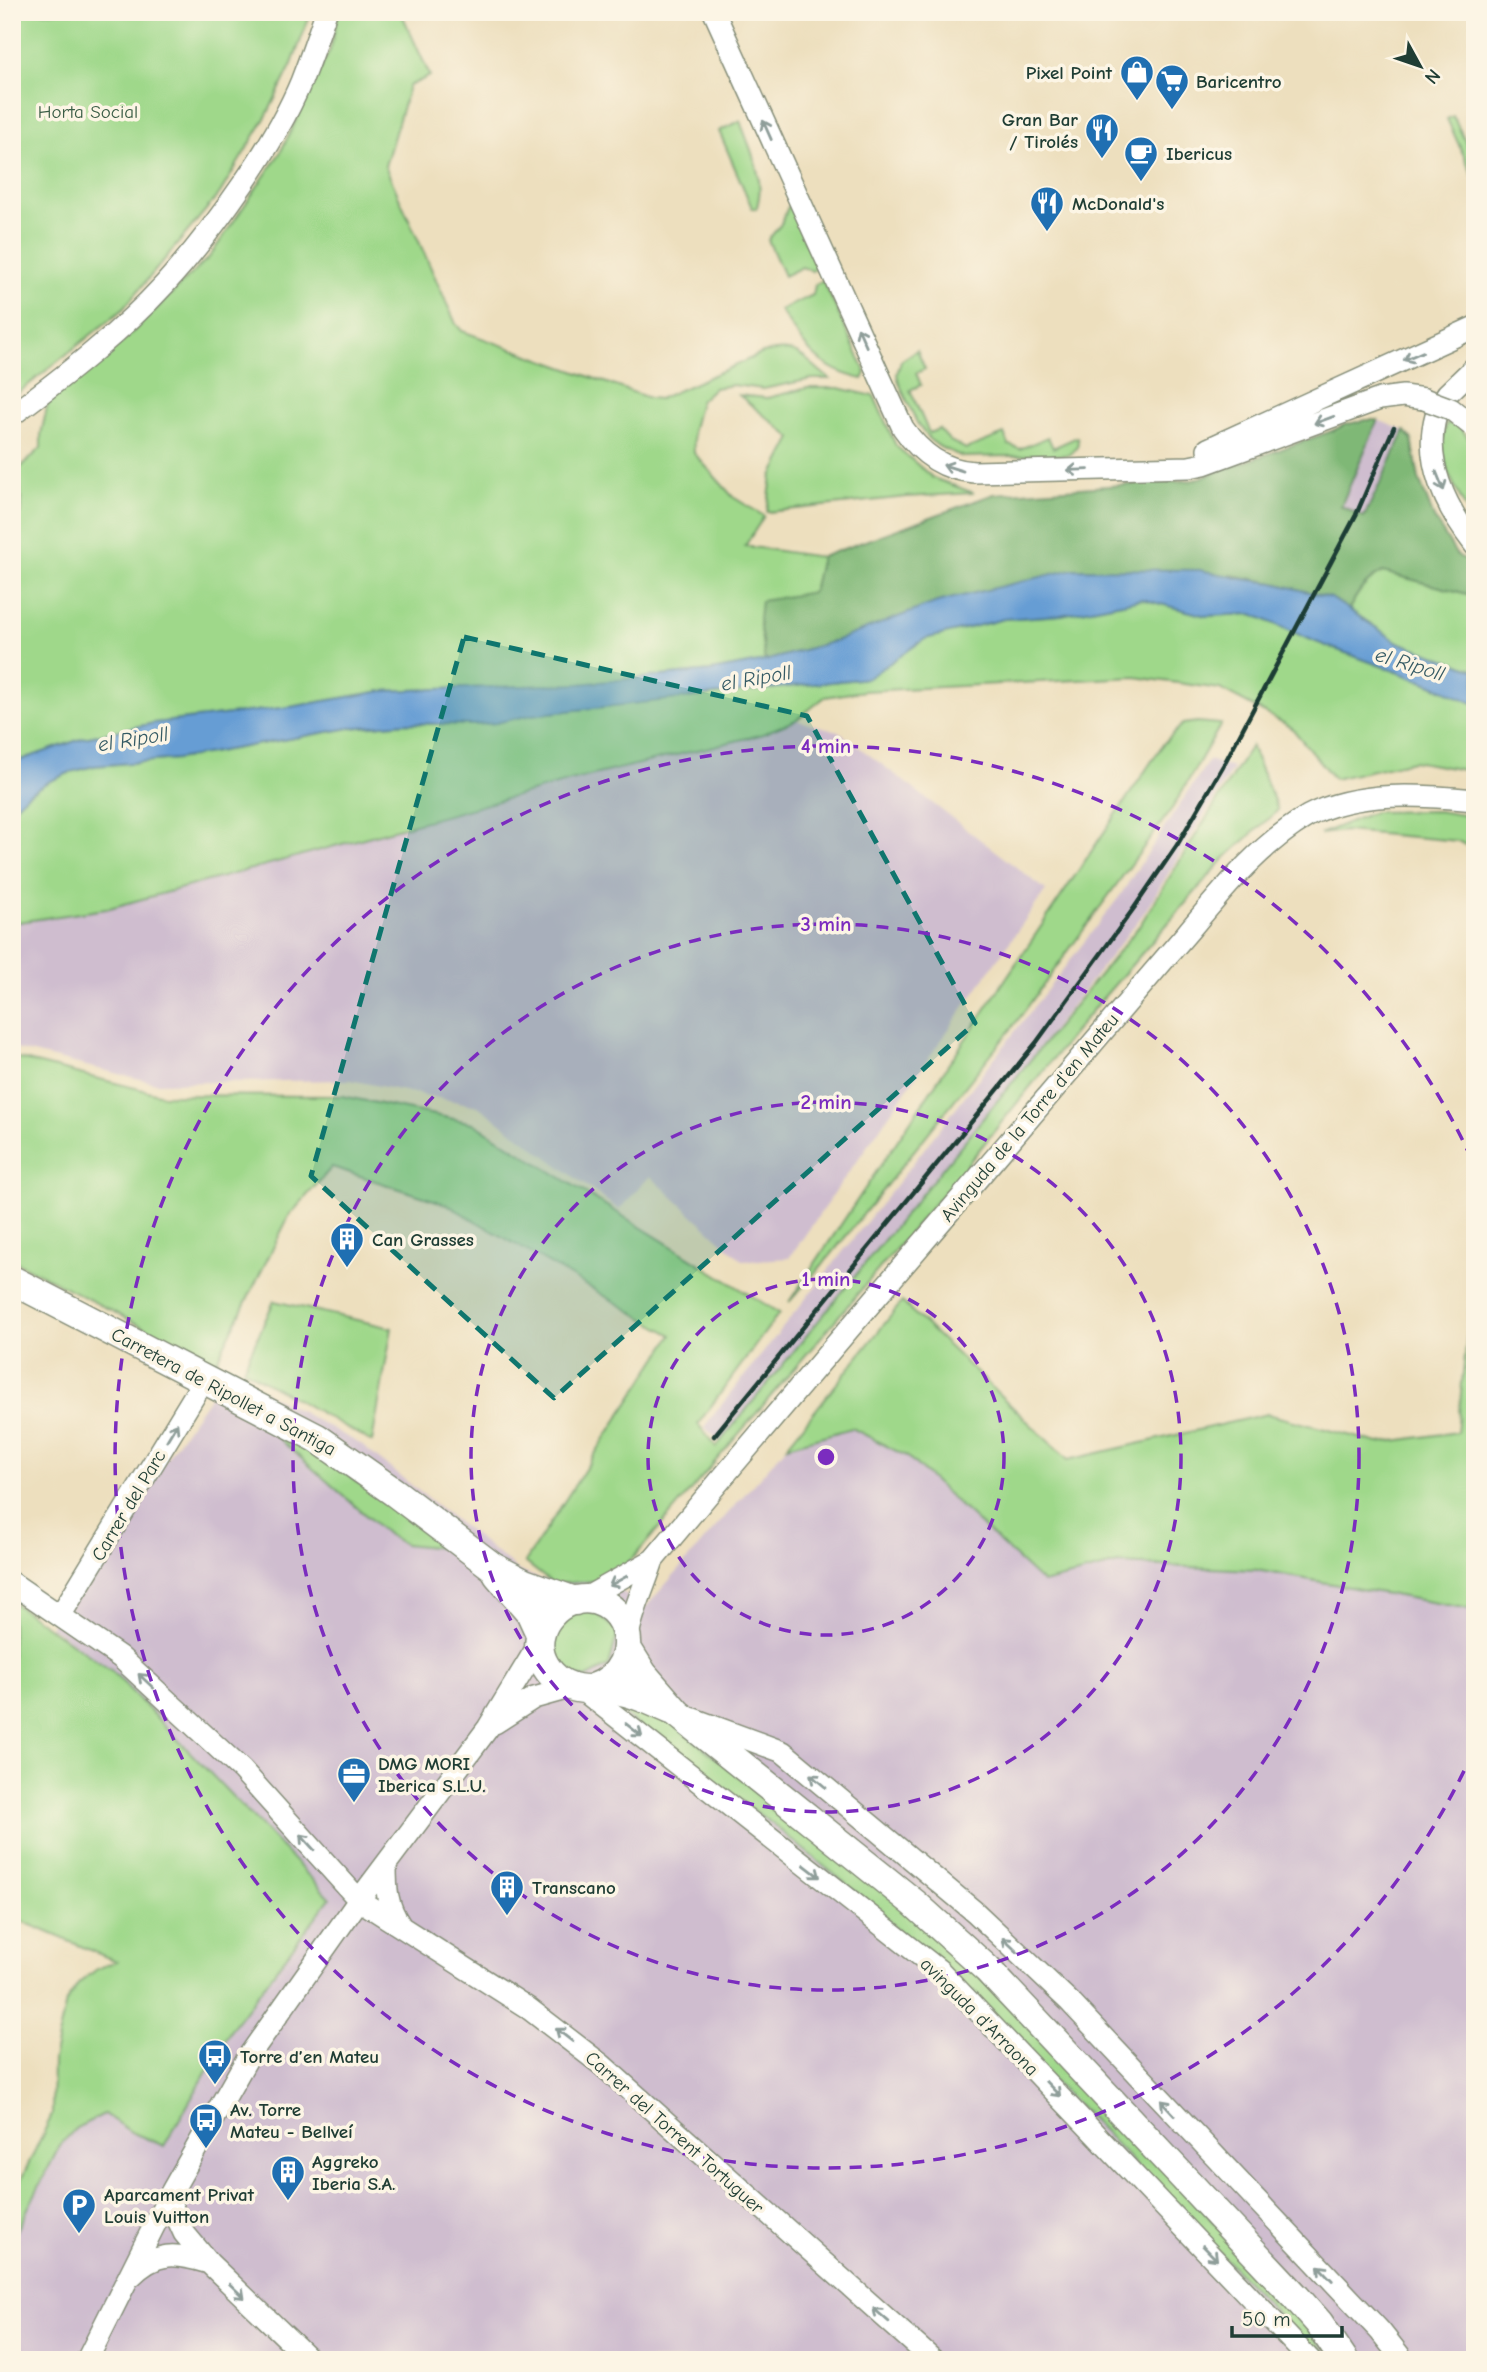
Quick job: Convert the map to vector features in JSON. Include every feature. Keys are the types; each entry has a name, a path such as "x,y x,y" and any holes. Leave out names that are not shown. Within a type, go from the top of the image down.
{"main road":[{"name":"Carretera de Ripollet a Santiga","path":"12,1280 317,1438 385,1485 493,1567"},
{"path":"493,1567 523,1583 578,1600 592,1600 613,1611 621,1620 628,1643 643,1674 677,1713 914,1903 980,1962 1296,2297 1319,2323 1344,2360"},
{"path":"493,1567 507,1588 530,1612 540,1639 544,1663 548,1671 564,1684 634,1695 677,1713"},
{"path":"540,1639 548,1617 560,1607 578,1600"},
{"path":"582,1688 616,1674 628,1643"}],"street":[{"path":"12,415 124,324 164,285 206,236 256,166 282,120 300,83 326,12"},
{"path":"714,12 903,428 920,449 939,463 963,471 1189,467 1204,464 1380,399 1402,396 1430,407 1451,409 1473,427"},
{"path":"1139,468 1172,463 1200,453 1475,327"},
{"path":"1447,394 1475,367"},
{"path":"1430,407 1435,471 1453,512 1475,545"},
{"name":"Avinguda de la Torre d'en Mateu","path":"578,1600 653,1560 1131,998 1254,857 1283,831 1312,814 1350,802 1382,796 1436,796 1475,800"},
{"name":"Carrer del Parc","path":"60,1616 196,1393"},
{"name":"Avinguda de la Torre d'en Mateu","path":"628,1643 632,1613 653,1560"},
{"name":"Carrer del Torrent Tortuguer","path":"12,1583 120,1657 242,1770 359,1900 528,2008 602,2065 933,2360"},
{"path":"87,2360 168,2198 247,2057 359,1900 488,1728 540,1639"},
{"path":"488,1728 534,1698 582,1688"},
{"name":"avinguda d'Arraona","path":"582,1688 940,1971 1310,2360"},
{"path":"677,1713 783,1752 975,1912 1070,2001 1380,2331 1403,2360"},
{"path":"386,1864 390,1911 401,1927"},
{"path":"168,2198 184,2233 209,2263 310,2360"},
{"path":"124,2283 145,2262 168,2255 209,2263"}],"highlighted area":[{"path":"464,637 807,716 975,1023 554,1398 311,1176"}],"shaded area":[{"path":"1378,420 1405,431 1364,517 1340,506"},
{"path":"796,720 838,731 1046,890 789,1258 743,1261 650,1176 619,1210 478,1106 350,1080 156,1083 12,1048 12,923 760,735"},
{"path":"1209,760 1233,768 1144,913 933,1184 720,1441 704,1427 1119,897"},
{"path":"227,1371 360,1444 519,1571 559,1586 598,1575 645,1608 787,1446 852,1428 908,1457 1043,1583 1118,1564 1256,1570 1475,1610 1475,2360 12,2360 12,2240 60,2145 76,2128 104,2114 131,2132 164,2146 232,2028 330,1899 112,1671 50,1626"}],"green space":[{"name":"Horta Social","path":"12,12 311,12 292,64 267,115 220,193 123,309 12,398"},
{"path":"339,12 401,12 430,76 409,86 385,166 456,324 462,331 649,398 659,399 763,353 776,351 786,350 801,355 830,379 812,379 763,389 733,385 714,388 700,401 693,429 694,453 733,497 764,516 745,546 821,557 813,592 759,619 765,661 711,671 579,684 382,691 290,707 154,723 84,738 12,763 12,519 22,512 19,469 41,448 41,434 48,403 128,336 210,256 280,153 330,50"},
{"path":"1453,116 1475,161 1475,180 1447,119"},
{"path":"740,121 760,187 756,209 752,208 719,131"},
{"path":"790,206 817,268 812,271 802,267 784,276 768,240 781,224"},
{"path":"823,280 866,373 863,379 847,375 823,363 805,345 780,310 813,295 815,285"},
{"path":"917,350 925,369 916,373 921,385 910,390 929,433 939,429 950,441 966,449 1004,434 1009,445 1020,449 1048,437 1053,448 1077,437 1076,448 1069,455 963,457 940,447 930,440 917,423 899,383 897,374 901,361"},
{"path":"807,388 839,388 874,396 896,446 933,478 974,493 907,497 767,512 772,476 792,438 739,395 767,398"},
{"path":"1378,420 1341,506 1364,517 1405,431 1412,439 1419,479 1434,518 1456,554 1475,567 1475,596 1383,572 1371,579 1349,609 1331,598 1232,575 835,641 765,661 759,619 761,601 813,592 821,557 994,494 1194,480 1344,425"},
{"path":"1447,423 1459,426 1475,447 1475,527 1448,473 1441,443"},
{"path":"1383,572 1475,596 1475,670 1398,642 1349,609 1371,579"},
{"path":"1142,599 1206,616 1252,614 1475,704 1475,772 1413,761 1334,779 1291,727 1220,689 1135,677 864,691 825,697 796,720 760,735 589,776 106,909 12,923 12,809 28,794 71,772 94,766 177,759 350,728 406,723 496,723 531,715 867,678 924,639 1004,619 1061,615"},
{"path":"1183,724 1221,724 1173,807 1015,1024 830,1256 789,1302 1164,743"},
{"path":"1251,746 1278,810 1223,860 1090,1013 957,1177 635,1556 609,1580 553,1584 525,1562 672,1335 446,1204 332,1167 289,1216 215,1364 12,1260 12,1057 163,1095 342,1096 473,1123 779,1313 698,1424 716,1447 1140,925"},
{"path":"1438,811 1475,817 1475,850 1458,841 1345,831 1320,834 1374,812"},
{"path":"1475,1257 1475,1610 1256,1570 1118,1564 1043,1583 908,1457 852,1428 787,1446 902,1302 1068,1460 1267,1414 1379,1443 1457,1432"},
{"path":"274,1301 392,1328 372,1442 243,1369"},
{"path":"246,1414 292,1436 453,1549 404,1544 388,1535 268,1429"},
{"path":"12,1602 112,1671 330,1898 232,2028 164,2146 131,2132 104,2114 76,2128 60,2145 12,2240 12,2198 52,2115 53,2060 66,2002 79,1983 97,1969 116,1961 12,1917"},
{"path":"583,1602 618,1631 609,1666 586,1678 561,1673 546,1628"},
{"path":"600,1697 657,1711 953,1946 1279,2290 1332,2360 1322,2360 1085,2112 872,1905 771,1823"}],"water":[{"name":"el Ripoll","path":"1073,569 1200,570 1274,583 1331,598 1398,642 1475,670 1475,704 1252,614 1206,616 1142,599 1061,615 1004,619 925,639 868,678 531,715 496,723 406,723 350,728 177,759 94,766 48,782 28,794 12,809 12,763 84,738 154,723 290,707 382,691 579,684 711,671 765,661 835,641 937,602"}],"railway":[{"path":"714,1436 1036,1043 1177,845 1223,766 1356,515 1394,427"}],"place":[{"name":"Pixel Point","path":"1137,102"},
{"name":"Baricentro","path":"1172,111"},
{"name":"Gran Bar / Tirolés","path":"1102,160"},
{"name":"Ibericus","path":"1141,183"},
{"name":"McDonald's","path":"1047,233"},
{"name":"Can Grasses","path":"347,1269"},
{"name":"DMG MORI Iberica S.L.U.","path":"354,1804"},
{"name":"Transcano","path":"507,1917"},
{"name":"Torre d’en Mateu","path":"215,2086"},
{"name":"Av. Torre Mateu - Bellveí","path":"206,2150"},
{"name":"Aggreko Iberia S.A.","path":"288,2202"},
{"name":"Aparcament Privat Louis Vuitton","path":"79,2235"}]}
